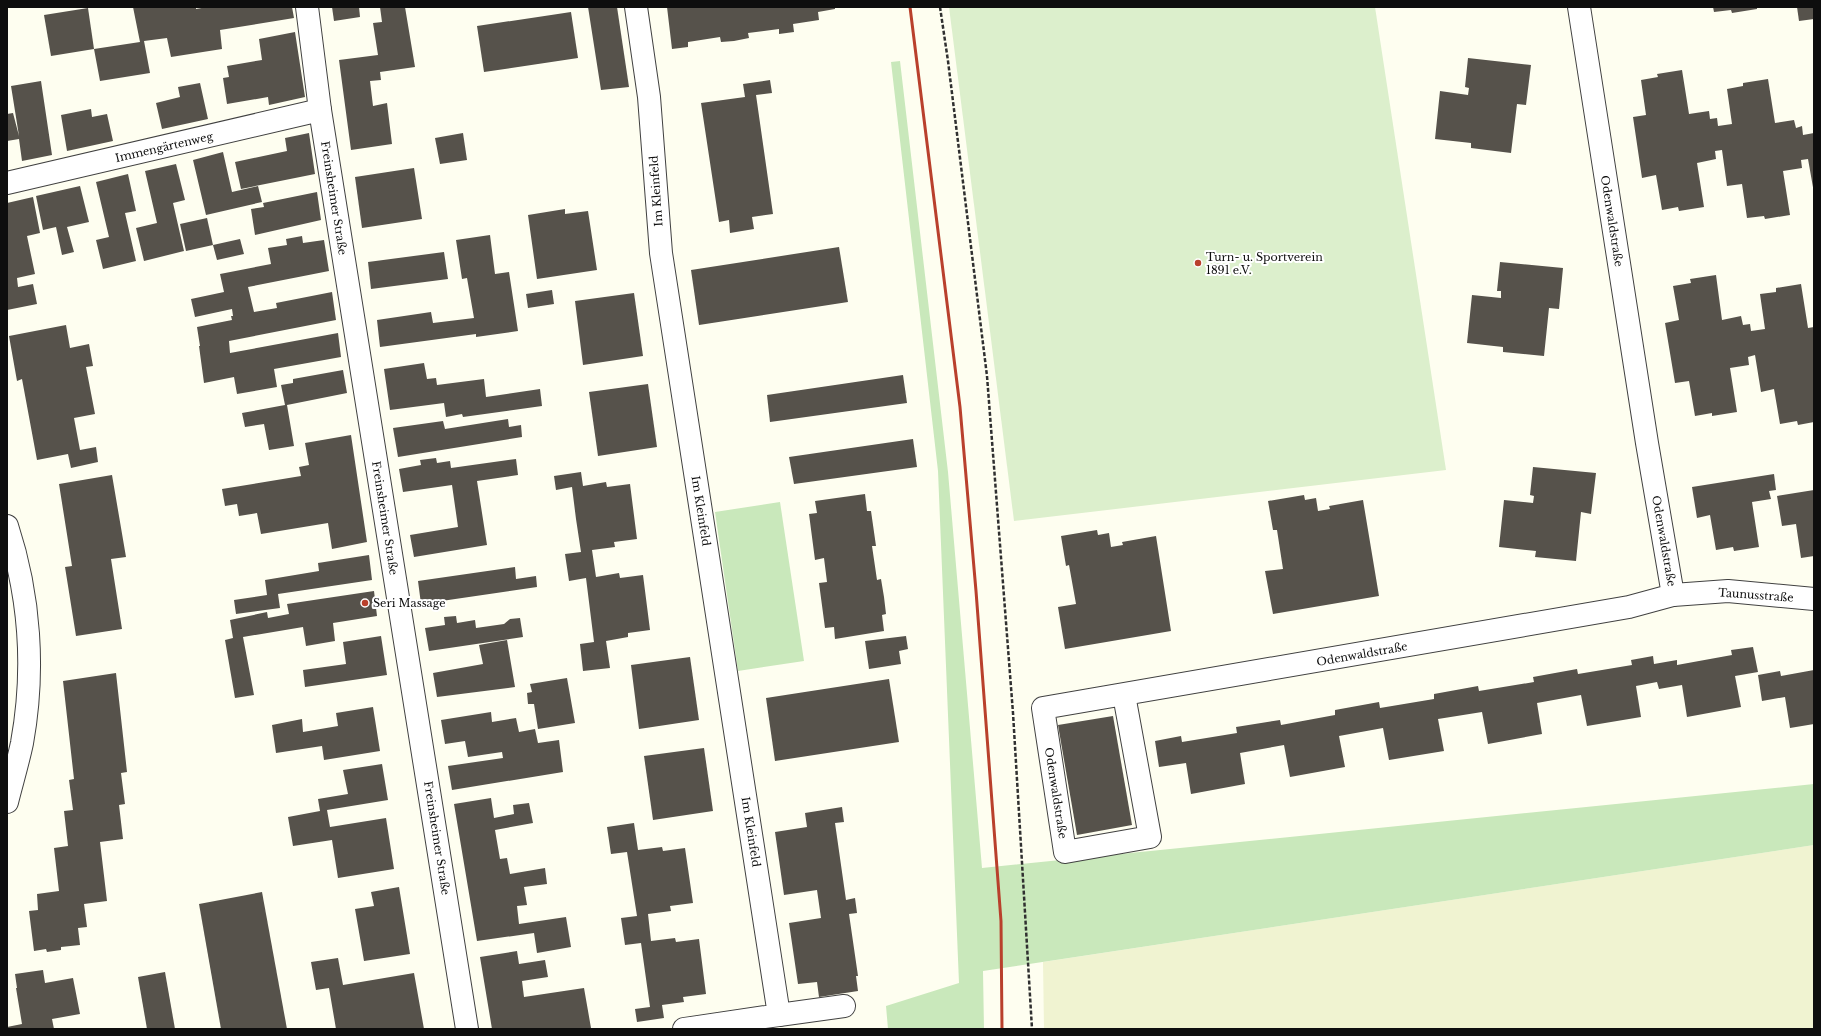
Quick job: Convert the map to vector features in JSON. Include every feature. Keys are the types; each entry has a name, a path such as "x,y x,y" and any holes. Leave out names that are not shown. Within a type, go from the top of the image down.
{"street":[{"name":"Freinsheimer Straße","path":"307,7 320,110 467,1029"},
{"name":"Im Kleinfeld","path":"636,7 649,97 661,253 779,1015"},
{"name":"Odenwaldstraße","path":"1124,695 1150,837 1065,852 1043,708 1629,607 1673,595 1647,443 1579,7"},
{"name":"Immengärtenweg","path":"7,183 320,110"},
{"path":"7,526 16,554 27,612 29,675 22,742 7,802"},
{"name":"Taunusstraße","path":"1673,595 1728,591 1814,599"},
{"path":"684,1029 844,1006"}],"path":[{"path":"940,7 987,376 1013,713 1032,1029"}],"green space":[{"name":"Turn- u. Sportverein 1891 e.V.","path":"949,7 1375,7 1446,470 1014,521"},
{"path":"900,61 948,472 982,868 1814,784 1814,845 983,971 984,1029 888,1029 886,1006 959,983 938,471 891,62"},
{"path":"780,502 804,661 738,671 715,512"},
{"path":"1814,845 1814,1029 1044,1029 1043,962"}],"building":[{"path":"133,7 196,7 196,9 207,7 292,7 294,18 220,30 222,49 171,57 167,38 144,41 150,73 100,81 94,49 140,42"},
{"path":"332,7 359,7 360,17 334,21"},
{"path":"380,7 405,7 415,67 380,72 381,80 370,81 373,106 387,103 392,144 351,150 339,60 378,55 373,23 382,22"},
{"path":"588,7 617,7 629,87 601,90"},
{"path":"667,7 835,7 835,9 818,12 819,20 793,24 794,32 779,34 779,29 748,33 749,38 721,42 720,37 688,42 688,47 672,49"},
{"path":"1713,7 1757,7 1757,9 1732,13 1731,10 1714,12"},
{"path":"1797,7 1814,7 1814,19 1799,21"},
{"path":"88,8 94,49 51,56 44,15"},
{"path":"571,12 578,58 484,72 477,26"},
{"path":"295,32 305,97 269,105 268,97 227,104 223,78 229,77 227,66 262,60 259,39"},
{"path":"1468,58 1531,65 1526,105 1517,104 1511,153 1471,148 1471,143 1435,139 1440,91 1468,95 1469,88 1465,87"},
{"path":"1682,70 1689,114 1709,111 1710,119 1717,118 1718,126 1732,124 1727,89 1743,86 1743,83 1768,79 1775,123 1794,120 1796,128 1802,126 1803,135 1814,133 1814,193 1808,159 1801,160 1802,168 1783,171 1790,215 1765,219 1764,216 1747,218 1742,184 1727,186 1722,150 1715,151 1716,159 1697,163 1704,207 1679,211 1678,207 1662,210 1656,175 1642,178 1633,117 1646,115 1641,80 1658,77 1657,74"},
{"path":"770,80 772,93 756,95 773,214 752,217 754,229 730,233 729,220 719,222 701,103 745,97 743,84"},
{"path":"41,81 52,155 22,161 19,139 7,141 7,114 13,113 19,136 11,86"},
{"path":"200,83 208,119 162,129 156,103 180,97 178,87"},
{"path":"91,109 92,117 107,114 113,141 67,151 61,115"},
{"path":"309,133 315,174 241,189 235,162 287,151 285,138"},
{"path":"463,133 467,160 440,164 435,138"},
{"path":"223,152 232,192 258,186 262,202 206,215 193,160"},
{"path":"176,164 185,200 173,203 184,251 144,261 136,228 157,223 145,171"},
{"path":"414,168 422,219 362,228 355,177"},
{"path":"128,174 136,211 125,213 136,261 103,269 96,240 109,237 96,182"},
{"path":"80,186 89,222 67,227 74,252 62,255 56,227 43,230 36,196"},
{"path":"317,192 321,220 255,235 251,209 264,207 263,203"},
{"path":"33,197 40,233 27,236 35,274 17,278 18,287 33,284 37,304 7,310 7,203"},
{"path":"565,209 565,214 588,211 597,270 537,279 528,215"},
{"path":"207,218 213,245 186,251 180,224"},
{"path":"490,235 495,274 509,272 518,331 476,337 476,334 380,347 377,320 431,312 433,323 474,318 467,278 462,279 456,240"},
{"path":"302,236 303,243 324,240 329,271 248,287 254,312 277,308 276,303 332,292 336,320 229,341 230,353 338,333 341,357 274,369 277,387 237,394 234,377 204,383 197,327 232,320 232,309 195,317 191,299 224,292 220,274 271,264 268,248 287,245 286,239"},
{"path":"240,239 244,254 217,260 213,245"},
{"path":"839,247 848,302 699,325 691,270"},
{"path":"444,252 448,279 371,289 368,262"},
{"path":"1500,262 1563,268 1559,309 1549,308 1544,356 1503,352 1503,347 1467,343 1472,295 1501,298 1501,291 1497,291"},
{"path":"1716,275 1722,320 1741,316 1743,325 1750,324 1751,331 1765,329 1760,294 1776,292 1776,288 1801,284 1808,328 1814,327 1814,422 1798,425 1797,421 1780,424 1774,389 1761,392 1755,355 1748,357 1749,365 1730,368 1737,412 1712,416 1712,413 1695,416 1689,381 1675,383 1665,323 1679,320 1673,286 1691,283 1690,279"},
{"path":"552,290 554,304 528,308 526,294"},
{"path":"634,293 643,356 583,365 575,301"},
{"path":"66,325 70,348 89,344 93,366 86,367 95,414 74,418 80,450 96,447 98,462 71,468 68,454 37,460 22,379 17,381 9,336"},
{"path":"424,363 427,379 436,378 437,385 484,379 486,397 540,389 542,406 463,417 462,414 446,417 444,403 390,410 384,369"},
{"path":"343,370 347,393 287,405 294,446 269,450 264,424 245,427 242,413 285,405 281,385 293,383 293,379"},
{"path":"903,375 907,403 770,422 767,395"},
{"path":"648,384 657,447 598,456 589,392"},
{"path":"508,419 509,427 521,425 522,437 398,457 393,428 443,421 445,429"},
{"path":"351,435 367,542 332,549 328,523 261,534 257,513 239,516 237,504 225,506 222,489 301,476 299,467 309,465 305,443"},
{"path":"913,439 917,467 794,484 789,457"},
{"path":"436,458 437,463 450,461 451,468 516,459 518,475 477,481 487,545 414,557 410,535 458,527 452,485 403,492 399,469 421,465 420,460"},
{"path":"1533,467 1596,473 1591,514 1581,512 1576,561 1535,557 1536,551 1499,547 1504,500 1533,503 1534,496 1530,495"},
{"path":"581,472 583,486 606,482 607,487 630,484 637,539 614,542 615,547 592,550 596,577 619,573 620,578 643,575 650,630 628,633 628,637 606,641 610,668 583,671 580,644 594,642 586,578 569,581 565,554 581,552 572,487 556,490 554,476"},
{"path":"1774,474 1776,490 1769,491 1771,499 1752,502 1759,547 1734,551 1733,547 1716,550 1710,515 1697,518 1692,487"},
{"path":"112,475 126,557 111,559 122,629 76,636 65,567 72,566 59,484"},
{"path":"1814,490 1814,556 1801,558 1796,524 1782,526 1777,496"},
{"path":"865,494 867,511 871,511 876,546 872,546 877,580 881,579 884,597 886,614 882,615 884,631 835,639 834,627 825,628 819,583 827,582 824,558 815,560 809,514 817,513 815,501"},
{"path":"1304,495 1305,500 1316,498 1318,511 1330,509 1329,506 1363,500 1379,596 1273,614 1265,571 1283,569 1277,530 1273,530 1268,501"},
{"path":"1097,530 1098,535 1109,533 1111,547 1123,545 1122,542 1156,536 1171,631 1065,649 1058,607 1076,604 1069,565 1066,566 1061,536"},
{"path":"369,555 372,580 278,594 280,608 236,614 234,600 267,595 265,580 319,571 318,563"},
{"path":"515,567 516,579 536,576 537,587 421,604 418,581"},
{"path":"374,591 377,616 333,623 335,641 306,646 303,627 243,637 254,695 235,698 225,640 233,638 230,620 267,612 268,618 289,614 287,604"},
{"path":"456,616 457,623 475,620 476,628 504,624 510,619 520,618 523,637 429,651 425,628 445,625 444,617"},
{"path":"381,636 387,675 305,687 303,670 346,664 343,642"},
{"path":"906,636 908,649 899,651 901,664 869,669 865,641"},
{"path":"507,640 515,687 437,697 433,673 483,664 479,645"},
{"path":"1753,647 1758,672 1735,676 1741,707 1687,717 1682,685 1659,689 1657,682 1636,686 1641,717 1587,726 1581,695 1537,703 1542,734 1488,744 1482,712 1438,719 1444,751 1389,760 1383,728 1339,736 1345,767 1290,777 1284,745 1240,753 1245,784 1191,794 1186,763 1159,767 1155,741 1181,736 1182,742 1237,733 1236,727 1280,720 1281,725 1335,715 1335,710 1379,702 1380,708 1434,699 1434,694 1478,686 1479,691 1534,682 1533,677 1577,669 1578,674 1632,665 1631,660 1653,656 1654,664 1677,660 1677,665 1732,655 1731,650"},
{"path":"690,657 699,720 639,729 631,665"},
{"path":"1814,670 1814,724 1790,728 1785,697 1762,701 1758,675 1780,671 1781,676"},
{"path":"116,673 127,772 121,773 125,804 119,805 123,839 100,842 107,901 84,904 87,927 78,928 80,945 61,947 61,950 47,952 46,949 34,951 29,911 38,910 37,894 59,891 54,848 68,846 64,811 73,810 69,780 74,779 63,681"},
{"path":"567,678 575,723 538,729 534,704 528,704 527,693 532,692 530,684"},
{"path":"889,679 899,742 775,761 766,698"},
{"path":"373,707 380,751 324,760 322,746 276,753 272,725 302,719 303,732 338,726 336,713"},
{"path":"491,712 492,722 516,718 519,732 535,729 538,743 559,740 563,772 452,790 448,766 503,758 502,752 468,757 465,741 445,744 441,720"},
{"path":"1113,716 1132,825 1077,835 1058,725"},
{"path":"704,748 713,811 653,820 644,756"},
{"path":"382,764 388,800 327,810 330,827 386,818 394,869 338,878 332,840 293,846 288,817 320,811 318,799 348,794 343,770"},
{"path":"491,798 494,818 514,814 513,805 529,803 533,823 495,830 500,859 507,858 510,874 545,868 547,884 524,887 527,905 517,906 519,924 566,917 571,947 537,953 534,933 477,941 454,804"},
{"path":"842,807 844,822 835,823 846,900 855,898 857,913 849,914 858,976 856,976 858,991 819,997 817,982 798,984 789,923 821,918 817,890 784,895 775,832 807,827 805,813"},
{"path":"634,823 638,850 662,847 663,851 685,848 693,903 670,906 671,911 648,914 651,941 675,938 676,942 699,939 706,994 683,997 684,1002 662,1005 664,1018 637,1022 635,1009 650,1007 641,943 625,945 621,918 637,916 627,852 611,854 607,827"},
{"path":"399,887 410,954 364,961 355,909 374,906 371,892"},
{"path":"262,892 287,1029 221,1029 199,904"},
{"path":"517,951 519,964 545,960 548,977 522,981 524,997 584,988 591,1028 492,1029 480,957"},
{"path":"338,958 343,985 414,973 424,1029 336,1029 329,988 316,990 311,962"},
{"path":"43,970 45,983 73,978 80,1014 52,1019 54,1029 7,1029 7,1027 22,1024 15,974"},
{"path":"165,972 175,1029 147,1029 138,977"}],"railway":[{"path":"910,7 960,407 976,591 1001,921 1002,1029"}],"place":[{"name":"Turn- u. Sportverein 1891 e.V.","path":"1198,263"},
{"name":"Seri Massage","path":"365,603"}]}
